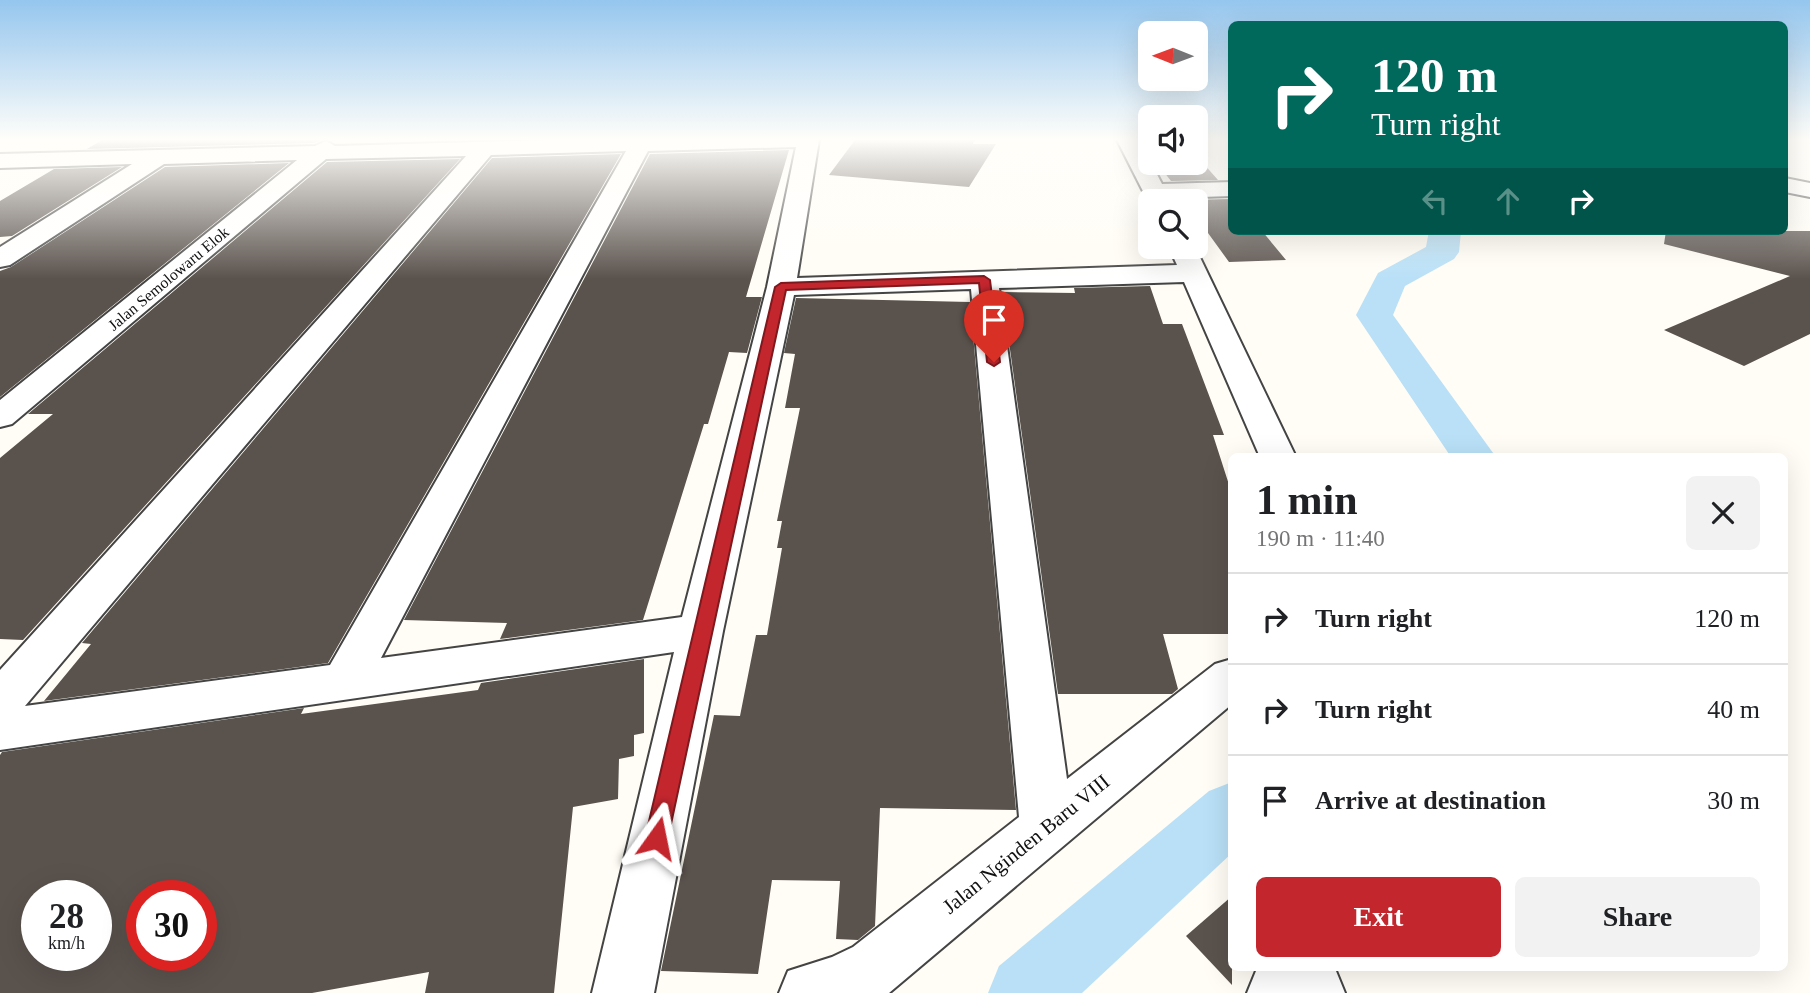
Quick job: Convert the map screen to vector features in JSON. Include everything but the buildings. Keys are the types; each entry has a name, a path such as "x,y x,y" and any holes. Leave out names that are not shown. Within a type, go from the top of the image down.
{"street":[{"path":"0,259 113,186"},
{"name":"Jalan Semolowaru Elok","path":"0,417 279,186"},
{"path":"0,702 451,186"},
{"path":"346,679 618,186"},
{"path":"623,993 701,631 781,287 799,186"},
{"path":"1792,186 1810,190"},
{"path":"1208,191 1228,189"},
{"path":"781,287 984,280 1189,260 1276,453"},
{"path":"984,280 1047,828"},
{"path":"0,730 346,679 701,631"},
{"name":"Jalan Nginden Baru VIII","path":"810,993 839,986 874,968 1228,680"},
{"path":"1278,993 1287,987 1314,993"}],"waterway":[{"path":"1444,235 1442,252 1390,280 1374,315 1471,453"},
{"path":"1026,993 1228,815"}],"route":[{"path":"657,838 701,631 781,287 984,280 994,362"}]}
